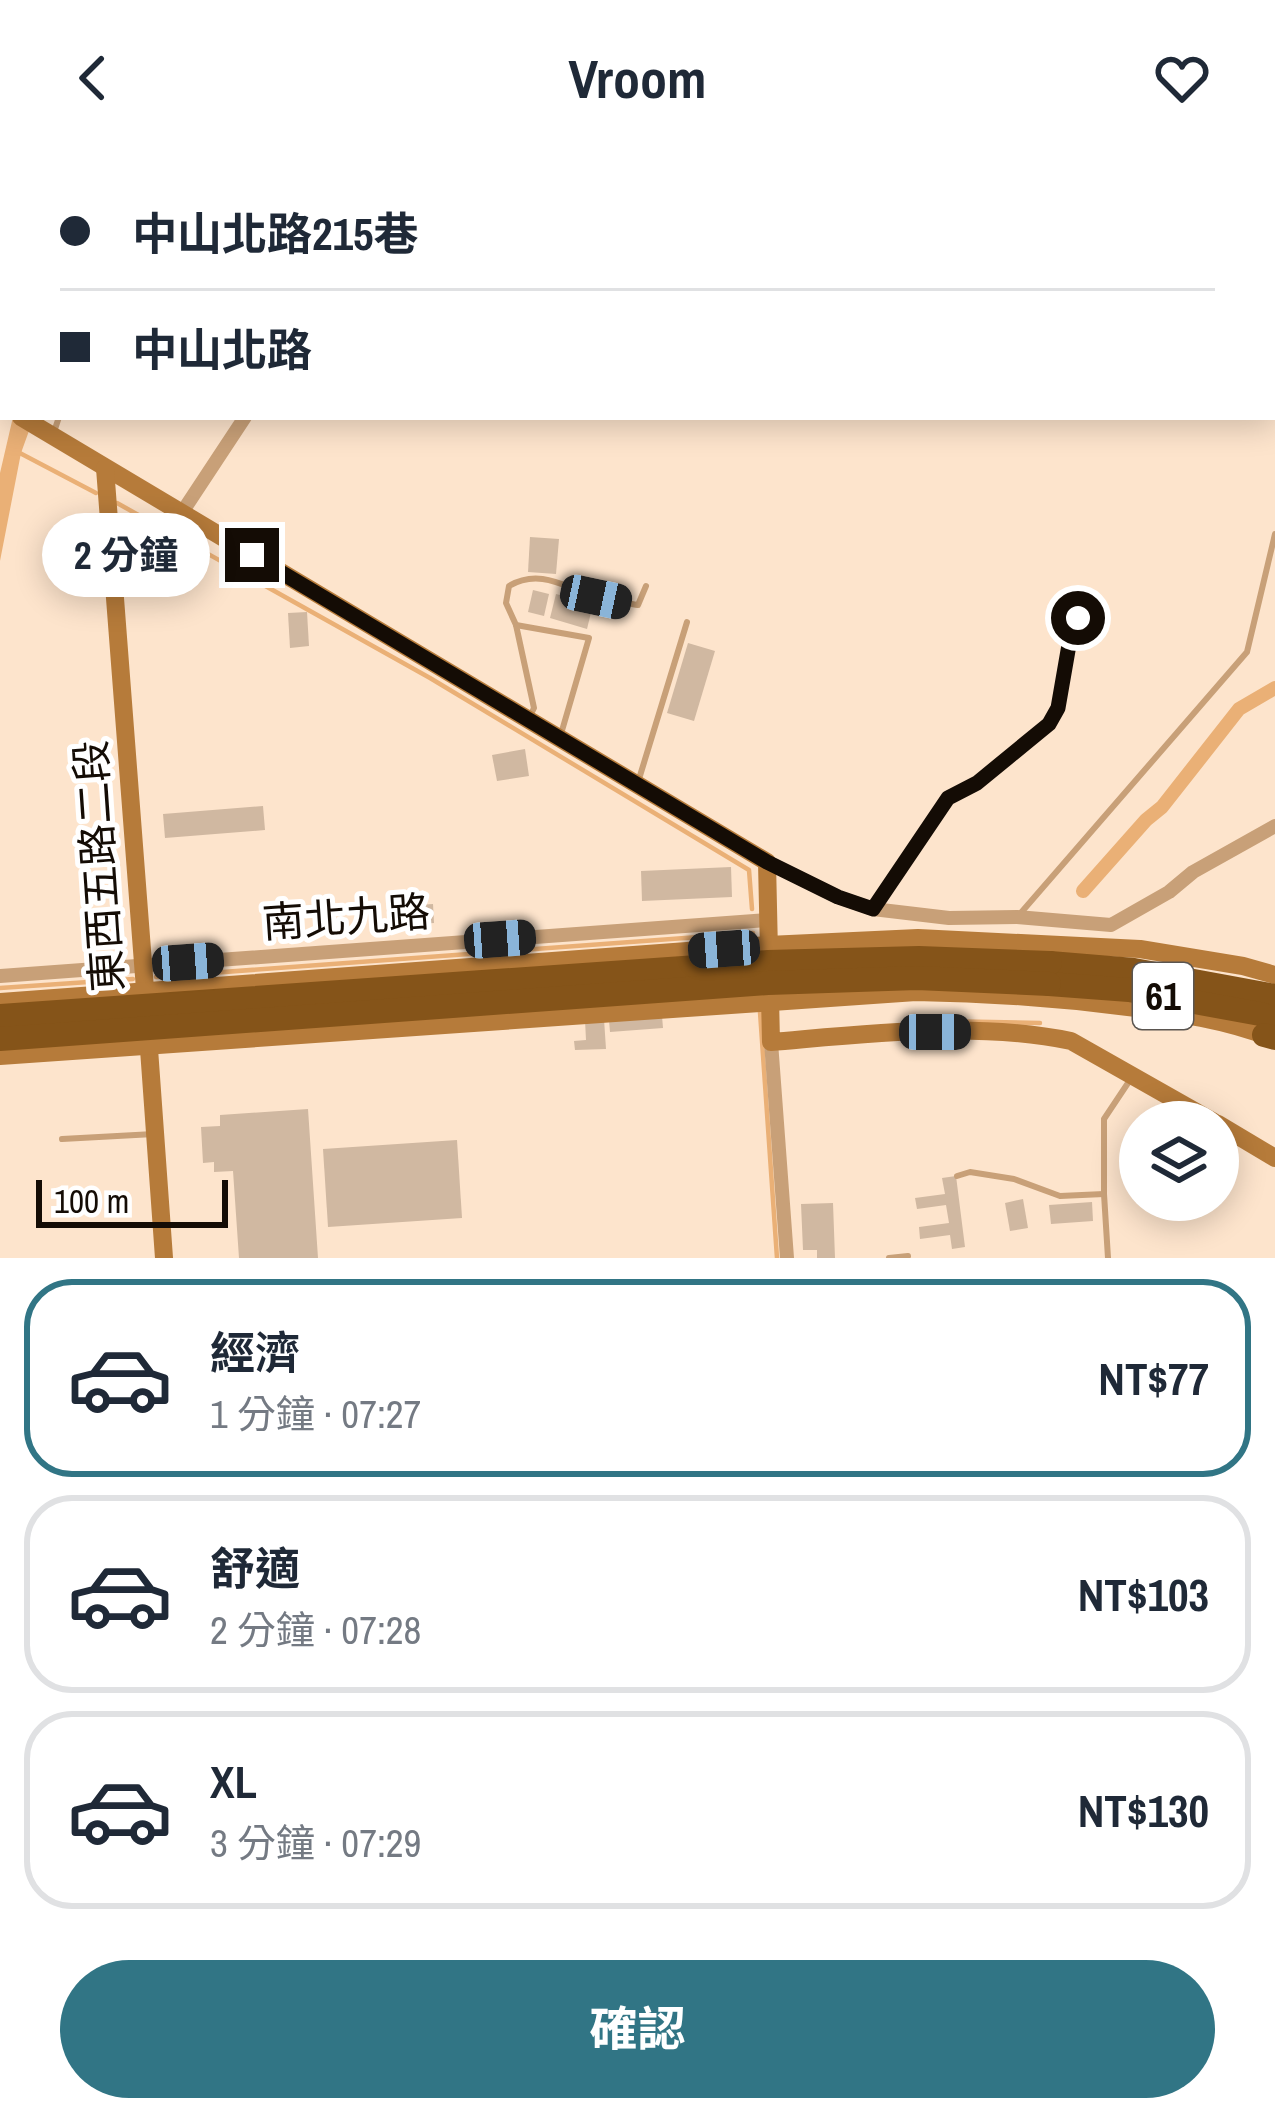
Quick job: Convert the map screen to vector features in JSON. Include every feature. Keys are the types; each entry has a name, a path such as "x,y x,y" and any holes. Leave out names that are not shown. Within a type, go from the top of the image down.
{"highway":[{"name":"61","path":"0,1016 768,962 919,958 1049,973 1260,1014 1272,1033"},
{"name":"61","path":"0,1040 768,983 1134,970 1275,996"}],"street":[{"path":"26,420 56,426 106,468 181,514 767,862 873,909 950,918 1017,917 1111,925 1275,826"},
{"path":"181,514 243,420"},
{"name":"東西五路二段","path":"106,468 164,1258"},
{"path":"767,862 771,1042 787,1258"},
{"name":"南北九路","path":"0,976 768,920"},
{"path":"0,1002 918,938 1140,949 1275,975"},
{"path":"0,1056 916,992 1064,998 1198,1016 1272,1033"},
{"path":"771,1042 896,1032 1045,1036 1071,1041 1179,1101"},
{"path":"1239,1137 1275,1158"}],"lane":[{"path":"1017,917 1246,652 1275,534"},
{"path":"528,719 534,708 516,625 506,603 509,586 543,576 596,597 638,605 646,586"},
{"path":"873,909 948,798 977,783 1049,724 1058,708 1078,618"},
{"path":"638,783 687,622"},
{"path":"516,625 589,638 560,737"},
{"path":"1108,1258 1104,1119 1134,1074"},
{"path":"62,1139 155,1134"},
{"path":"957,1176 970,1172 1014,1179 1060,1196 1104,1194"},
{"path":"890,1258 908,1256"}],"shaded area":[{"path":"12,420 33,420 21,453 0,561 0,473"}],"building":[{"path":"530,537 559,539 556,574 528,572"},
{"path":"533,590 549,594 544,616 528,612"},
{"path":"556,594 593,604 587,629 550,618"},
{"path":"307,612 309,646 290,648 288,613"},
{"path":"688,643 715,651 694,721 667,713"},
{"path":"525,749 529,776 497,781 492,755"},
{"path":"263,806 265,830 165,838 163,814"},
{"path":"731,867 732,897 642,901 641,871"},
{"path":"433,904 434,923 404,925 403,906"},
{"path":"662,1016 663,1028 610,1032 609,1020"},
{"path":"604,1019 606,1049 575,1050 574,1041 586,1040 585,1020"},
{"path":"308,1109 318,1258 239,1258 233,1171 214,1172 214,1162 203,1163 201,1127 220,1126 220,1115"},
{"path":"457,1140 462,1218 328,1227 323,1149"},
{"path":"956,1176 965,1247 952,1249 950,1235 920,1239 919,1227 949,1223 946,1205 917,1209 915,1198 945,1194 942,1178"},
{"path":"1023,1199 1028,1228 1010,1231 1005,1203"},
{"path":"1092,1202 1093,1221 1051,1224 1049,1205"},
{"path":"833,1203 835,1258 817,1258 817,1250 803,1250 801,1204"}],"waterway":[{"path":"16,451 96,493"},
{"path":"117,503 430,678 749,870 752,909"},
{"path":"1083,891 1162,807 1239,709 1275,688"},
{"path":"156,977 753,933"},
{"path":"0,988 133,979"},
{"path":"760,1012 777,1258"},
{"path":"939,1021 1040,1023"}],"route":[{"path":"252,555 767,862 873,909 948,798 977,783 1049,724 1058,708 1078,618"}]}
